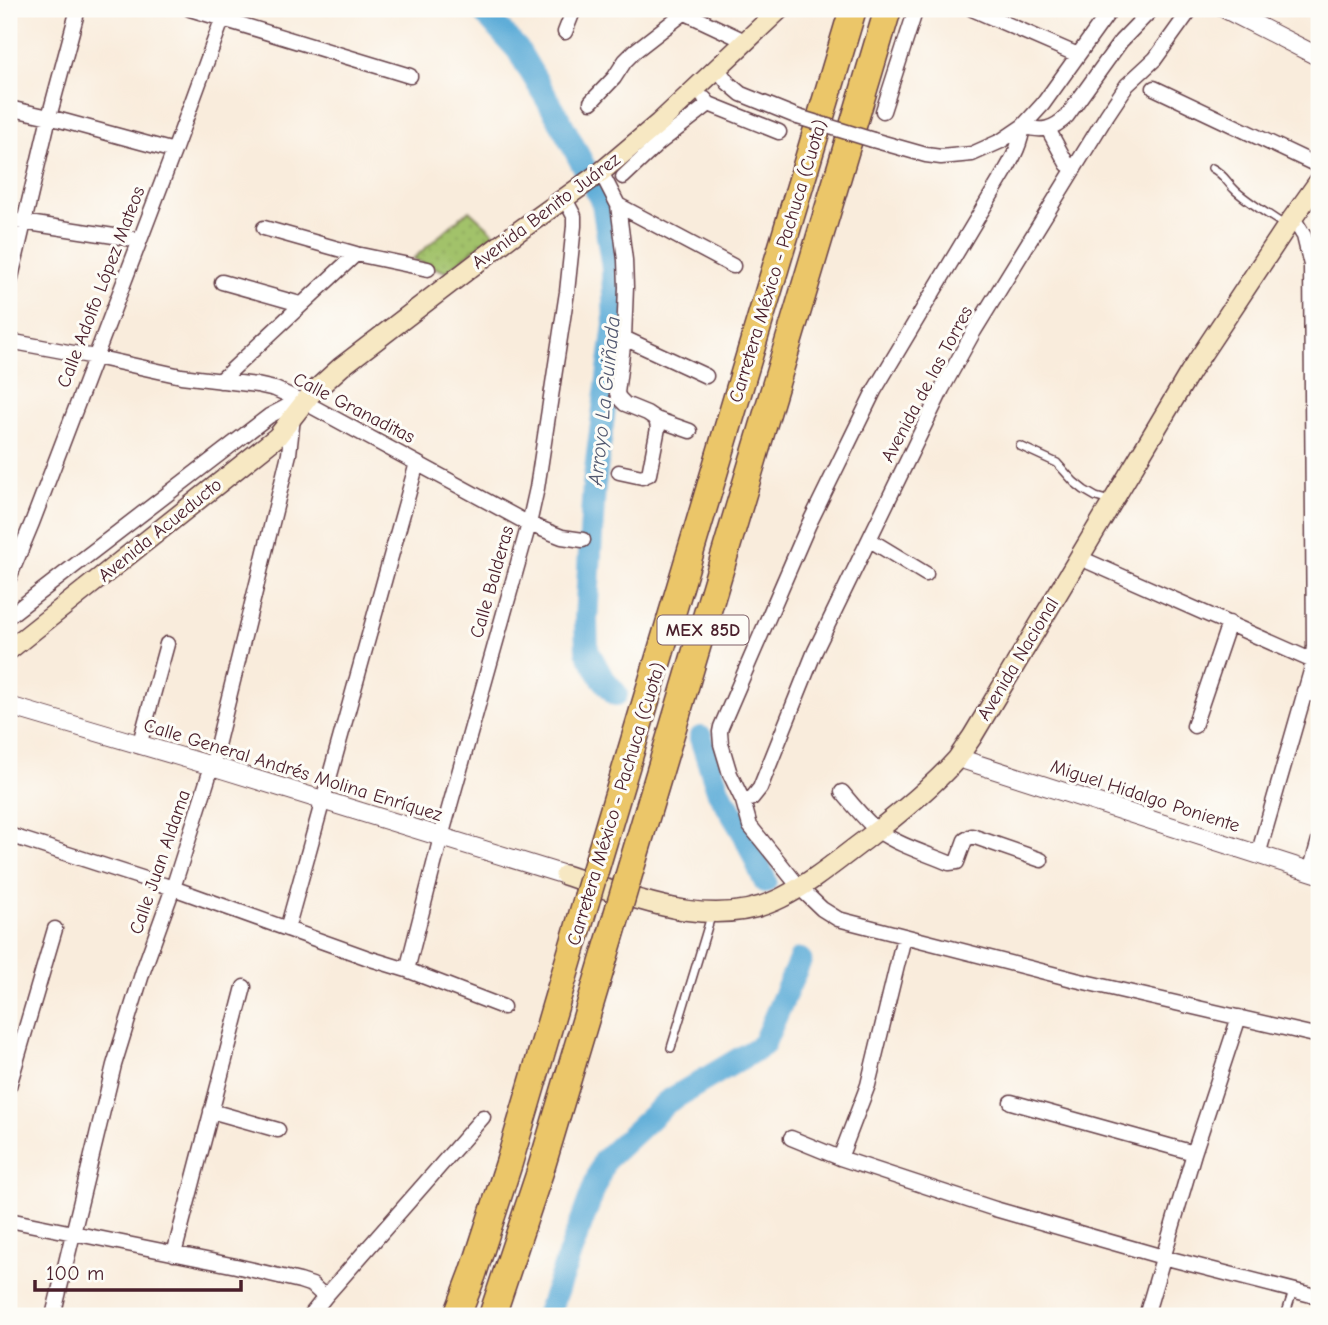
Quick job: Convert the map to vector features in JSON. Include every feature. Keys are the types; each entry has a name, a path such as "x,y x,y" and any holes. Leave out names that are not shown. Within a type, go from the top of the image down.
{"highway":[{"name":"Carretera México - Pachuca (Cuota)","path":"457,1316 509,1163 853,9"},
{"name":"Carretera México - Pachuca (Cuota)","path":"492,1316 540,1172 888,9"}],"main road":[{"name":"Avenida Benito Juárez","path":"298,410 330,376 373,342 703,96 717,68 780,9"},
{"name":"Avenida Nacional","path":"565,875 666,907 712,912 763,906 800,888 878,830 932,783 958,758 1190,372 1290,222 1314,200 1319,181"},
{"name":"Avenida Acueducto","path":"9,650 276,437 298,410"}],"street":[{"path":"9,286 78,9"},
{"path":"190,9 224,14 410,76"},
{"path":"565,32 574,9"},
{"path":"883,111 916,9"},
{"path":"972,9 1078,55"},
{"name":"Avenida de las Torres","path":"1111,9 1043,104 1023,127 1017,149 1006,170 874,391 808,526 724,721 720,733 721,744 750,826 800,888 822,909 838,919 1319,1036"},
{"path":"717,68 741,94 798,117 926,155 941,157 972,154 1023,127 1048,130 1060,124 1121,41 1152,9"},
{"name":"Avenida de las Torres","path":"743,801 752,798 760,788 815,652 957,361 1107,115 1127,85 1155,59 1191,9"},
{"path":"1225,9 1319,57"},
{"path":"591,102 635,51 683,10 745,41"},
{"name":"Calle Adolfo López Mateos","path":"9,578 224,14"},
{"path":"1154,88 1319,166"},
{"path":"623,177 703,96 779,132"},
{"path":"9,108 174,151"},
{"path":"1048,130 1068,164 1074,169"},
{"path":"599,173 618,205 625,260 624,338 617,388 620,398 625,404 656,419 690,431"},
{"name":"Calle Balderas","path":"407,970 537,488 567,292 574,216 570,207 570,195"},
{"path":"618,205 733,266"},
{"path":"9,220 140,240"},
{"path":"1258,855 1313,661 1316,491 1311,265 1304,236 1290,222"},
{"path":"264,228 356,254 428,269"},
{"path":"220,381 356,254"},
{"path":"222,282 300,304"},
{"path":"624,338 706,376"},
{"name":"Calle Granaditas","path":"9,341 181,376 266,387 298,410 417,463 529,524 562,537 583,540"},
{"path":"9,616 269,416 286,407 298,410"},
{"name":"Calle Juan Aldama","path":"53,1316 114,1065 212,766 298,410"},
{"path":"619,472 642,477 650,472 658,428 656,419"},
{"path":"287,929 417,463"},
{"path":"870,540 926,574"},
{"path":"1078,557 1313,661"},
{"path":"1194,726 1229,623"},
{"path":"139,746 167,644"},
{"path":"1304,691 1319,696"},
{"name":"Calle General Andrés Molina Enríquez","path":"9,706 565,875"},
{"name":"Miguel Hidalgo Poniente","path":"958,758 1315,873"},
{"path":"842,792 868,821 891,839 949,863 957,862 965,840 972,836 1041,860"},
{"path":"9,835 173,888 407,970 503,1007"},
{"path":"1315,873 1319,840"},
{"path":"9,1086 55,929"},
{"path":"840,1158 868,1085 904,937"},
{"path":"174,1254 244,987"},
{"path":"1146,1316 1194,1153 1239,1017"},
{"path":"1011,1102 1194,1153"},
{"path":"211,1111 278,1130"},
{"path":"310,1316 482,1117"},
{"path":"791,1138 840,1158 995,1209 1163,1257 1319,1295"},
{"path":"9,1220 300,1281 312,1285 325,1297"}],"lane":[{"path":"1212,168 1221,173 1249,202 1290,222"},
{"path":"1020,446 1058,463 1084,490 1111,502"},
{"path":"671,1048 712,912"},
{"path":"1285,1316 1293,1290"}],"green space":[{"path":"469,210 494,233 446,272 413,259"}],"waterway":[{"name":"Arroyo La Guiñada","path":"481,9 518,50 560,121 603,203 613,268 615,325 594,485 586,620 587,650 601,676 616,694"},
{"path":"701,738 718,790 745,835 765,881"},
{"path":"547,1316 604,1161 667,1102 763,1045 800,960"}]}
